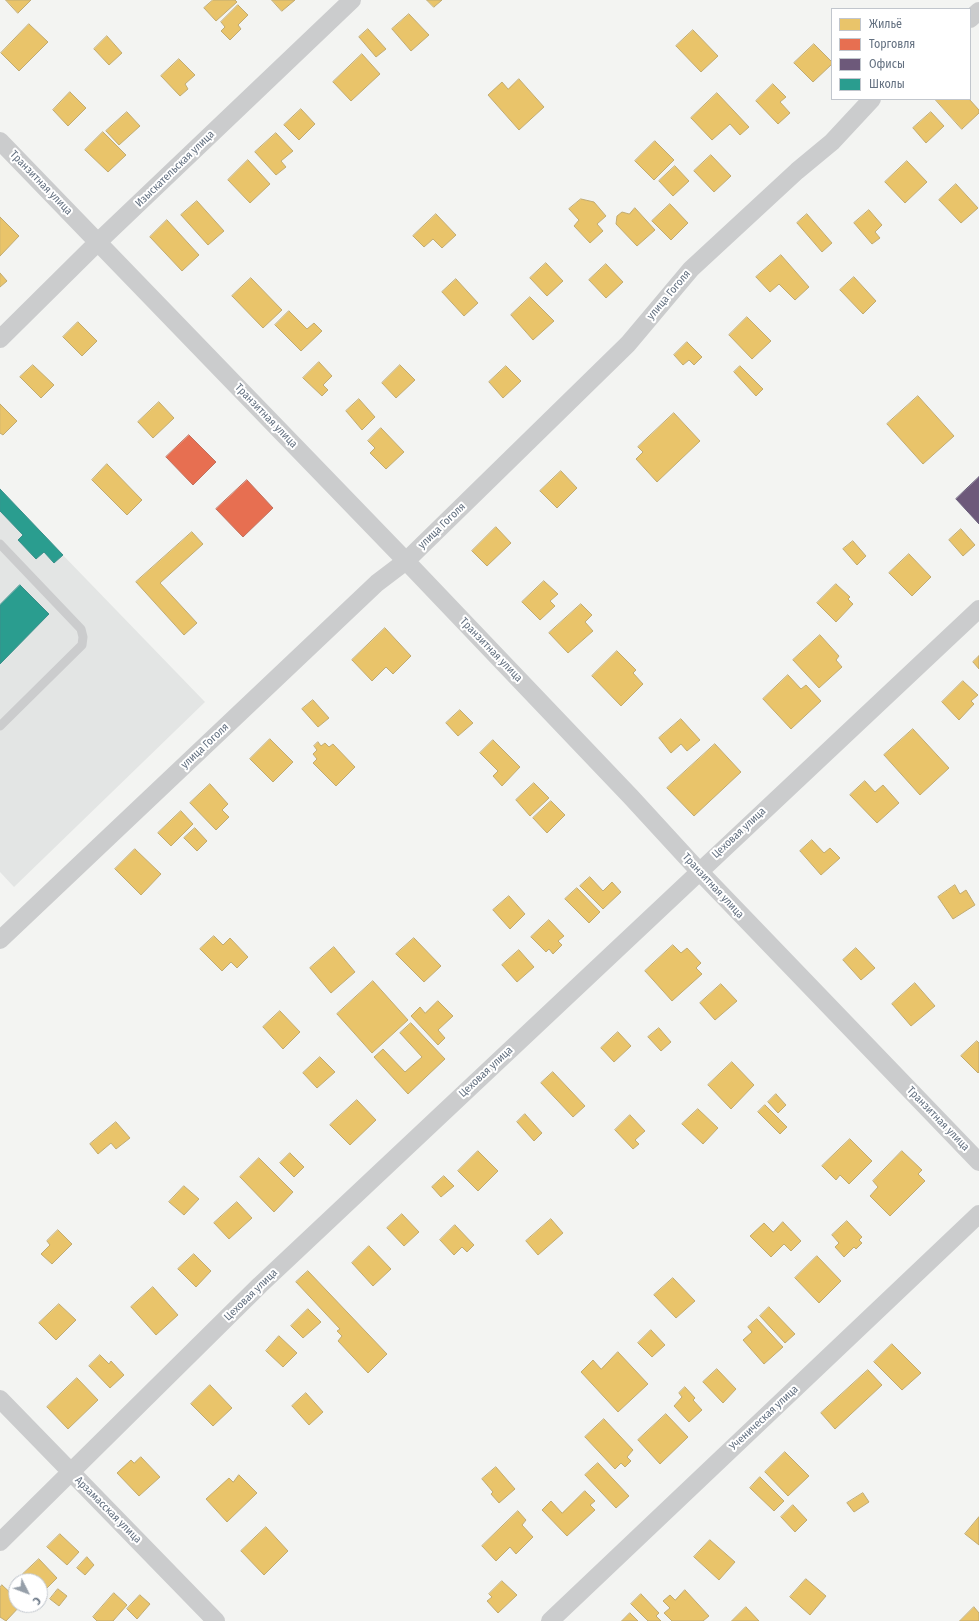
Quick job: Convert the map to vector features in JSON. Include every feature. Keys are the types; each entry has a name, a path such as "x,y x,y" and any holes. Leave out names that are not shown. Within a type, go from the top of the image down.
{"street":[{"name":"Изыскательская улица","path":"0,339 98,242 352,0"},
{"path":"971,18 979,11"},
{"name":"улица Гоголя","path":"0,940 377,583 406,561 628,344 691,269 797,171 832,142 871,100"},
{"name":"Транзитная улица","path":"0,140 406,561 630,797 699,872 979,1162"},
{"name":"Цеховая улица","path":"0,1542 260,1285 979,609"},
{"name":"Ученическая улица","path":"550,1621 979,1214"},
{"name":"Арзамасская улица","path":"0,1399 216,1621"}],"lane":[{"path":"0,544 81,629 83,637 82,644 0,726"}],"shaded area":[{"path":"0,490 205,702 14,887 0,872"}],"building: Жильё":[{"path":"6,0 31,0 18,13"},
{"path":"213,0 235,0 237,2 216,21 204,8"},
{"path":"272,0 295,0 282,11"},
{"path":"427,0 442,0 434,7"},
{"path":"238,5 248,15 238,25 241,29 230,40 221,31 225,27 221,22"},
{"path":"409,14 429,35 411,51 392,29"},
{"path":"29,24 48,42 19,71 1,53"},
{"path":"368,29 386,49 376,57 359,37"},
{"path":"693,30 718,56 701,72 676,46"},
{"path":"107,36 122,53 109,65 94,49"},
{"path":"814,44 831,61 831,65 813,82 794,63"},
{"path":"362,54 380,74 351,101 333,82"},
{"path":"179,59 195,75 185,84 188,89 180,96 161,76"},
{"path":"519,79 544,107 519,130 488,95 502,82 508,89"},
{"path":"773,84 786,97 780,102 790,113 778,124 756,101"},
{"path":"70,92 86,108 68,126 53,110"},
{"path":"717,93 749,127 740,135 730,124 712,140 691,118"},
{"path":"936,100 970,100 979,110 979,113 962,129"},
{"path":"301,109 315,124 299,140 284,125"},
{"path":"127,112 140,126 119,145 106,131"},
{"path":"931,112 944,126 926,143 913,128"},
{"path":"103,132 126,155 108,172 85,150"},
{"path":"276,133 293,151 281,161 286,167 276,175 255,152"},
{"path":"655,141 674,160 654,180 635,161"},
{"path":"711,155 731,176 714,192 694,171"},
{"path":"248,160 270,184 250,203 228,180"},
{"path":"907,161 927,182 905,203 885,182"},
{"path":"675,166 689,181 673,196 659,181"},
{"path":"956,184 978,208 961,223 939,200"},
{"path":"581,199 594,202 606,216 597,224 603,231 590,243 574,226 579,220 569,209"},
{"path":"197,201 224,231 208,245 181,215"},
{"path":"670,204 688,223 671,240 652,221"},
{"path":"635,208 655,230 637,246 616,224 617,216 622,212 629,214"},
{"path":"869,210 882,225 875,232 880,238 872,244 854,223"},
{"path":"436,214 456,235 442,248 433,239 424,247 413,236"},
{"path":"807,214 832,243 822,252 797,223"},
{"path":"0,217 19,236 0,256"},
{"path":"167,220 199,255 182,271 150,237"},
{"path":"781,255 809,287 795,300 779,284 770,292 756,277"},
{"path":"546,263 563,281 547,296 530,278"},
{"path":"606,264 623,282 606,298 589,280"},
{"path":"0,273 7,281 0,287"},
{"path":"854,277 876,301 863,314 840,290"},
{"path":"251,278 282,310 263,328 232,296"},
{"path":"456,279 478,303 464,316 442,292"},
{"path":"530,297 554,321 533,340 511,315"},
{"path":"289,311 307,329 314,323 322,331 301,351 275,325"},
{"path":"747,317 771,341 752,359 729,335"},
{"path":"78,322 97,341 82,356 63,337"},
{"path":"687,342 702,357 694,365 689,360 683,365 674,355"},
{"path":"319,362 332,376 323,385 328,390 322,396 303,378"},
{"path":"33,365 54,385 41,398 20,377"},
{"path":"400,365 415,380 396,398 382,383"},
{"path":"506,366 521,381 503,398 489,382"},
{"path":"740,366 763,389 756,396 734,372"},
{"path":"918,396 954,436 923,464 887,424"},
{"path":"359,399 375,417 362,430 346,411"},
{"path":"159,402 174,418 153,438 138,422"},
{"path":"0,404 17,421 3,435 0,433"},
{"path":"674,413 700,441 657,482 636,459 643,452 638,447"},
{"path":"381,428 404,452 386,469 370,453 375,448 368,441"},
{"path":"107,464 142,500 127,515 92,480"},
{"path":"561,471 577,488 557,508 540,491"},
{"path":"496,527 511,543 487,566 472,551"},
{"path":"961,529 975,545 963,556 949,540"},
{"path":"192,532 203,544 160,583 197,623 184,635 136,582"},
{"path":"853,541 866,556 857,565 843,549"},
{"path":"909,554 931,577 912,596 889,573"},
{"path":"544,581 558,594 550,601 555,606 540,620 522,602"},
{"path":"836,584 850,597 848,599 853,604 836,622 817,603"},
{"path":"581,604 592,615 585,622 593,631 568,653 549,633"},
{"path":"385,628 411,656 393,674 386,667 372,681 352,660"},
{"path":"820,635 839,656 836,660 842,667 819,688 793,660"},
{"path":"617,651 636,670 633,673 643,684 621,706 592,676"},
{"path":"979,656 979,669 973,662"},
{"path":"788,675 801,689 806,685 821,701 791,729 763,699"},
{"path":"963,681 978,695 971,701 974,704 959,720 942,702"},
{"path":"313,700 329,718 318,727 302,709"},
{"path":"460,710 473,723 458,736 446,723"},
{"path":"681,719 700,740 687,751 681,744 671,753 659,738"},
{"path":"913,729 949,768 920,795 884,755"},
{"path":"270,739 293,762 273,782 250,759"},
{"path":"493,740 520,767 502,786 493,776 498,771 480,753"},
{"path":"318,742 321,746 325,743 329,747 333,744 355,767 336,786 313,763 317,759 313,754 317,750 314,746"},
{"path":"715,744 741,772 694,816 667,788"},
{"path":"865,781 875,792 883,785 899,803 877,823 850,795"},
{"path":"534,783 549,798 530,816 516,800"},
{"path":"210,784 228,804 222,810 229,817 216,830 190,803"},
{"path":"551,801 565,815 547,833 533,818"},
{"path":"181,811 193,824 171,846 158,833"},
{"path":"195,828 207,841 197,851 184,838"},
{"path":"812,840 824,853 830,848 840,858 821,875 800,851"},
{"path":"135,849 161,874 141,895 115,869"},
{"path":"590,877 603,891 612,882 621,892 603,909 580,886"},
{"path":"955,885 960,894 966,890 975,905 953,919 938,897"},
{"path":"577,888 600,912 589,923 565,899"},
{"path":"509,896 525,914 510,929 493,910"},
{"path":"549,920 564,936 558,941 562,945 553,954 549,949 546,952 531,937"},
{"path":"214,936 223,945 230,938 248,957 237,968 231,962 222,971 200,949"},
{"path":"414,938 441,966 424,982 396,954"},
{"path":"673,945 681,953 687,948 701,963 696,968 702,974 672,1001 645,971"},
{"path":"334,947 355,972 331,993 310,968"},
{"path":"856,948 875,968 861,980 843,960"},
{"path":"519,950 534,967 517,982 502,965"},
{"path":"373,981 408,1020 372,1053 337,1014"},
{"path":"915,983 935,1006 911,1026 892,1004"},
{"path":"721,984 737,1001 715,1020 700,1003"},
{"path":"438,1001 453,1016 438,1030 445,1038 438,1045 411,1016 420,1007 425,1013"},
{"path":"280,1011 300,1032 283,1049 263,1027"},
{"path":"411,1023 445,1059 408,1094 374,1057 383,1049 405,1072 422,1057 400,1033"},
{"path":"659,1028 671,1042 661,1051 648,1037"},
{"path":"618,1032 631,1046 614,1062 601,1048"},
{"path":"977,1041 979,1043 978,1073 961,1056"},
{"path":"320,1057 335,1072 317,1088 303,1073"},
{"path":"732,1062 754,1085 731,1109 708,1085"},
{"path":"553,1072 585,1106 573,1117 541,1083"},
{"path":"776,1094 786,1105 778,1113 768,1102"},
{"path":"357,1100 376,1120 350,1145 330,1125"},
{"path":"765,1105 787,1127 780,1134 758,1112"},
{"path":"698,1109 718,1128 703,1144 682,1124"},
{"path":"525,1114 542,1133 534,1141 517,1122"},
{"path":"630,1115 645,1131 635,1140 639,1144 633,1149 615,1130"},
{"path":"116,1122 130,1138 116,1149 111,1143 98,1154 90,1144"},
{"path":"850,1139 872,1161 849,1184 840,1175 836,1180 822,1166"},
{"path":"478,1151 498,1171 478,1191 458,1171"},
{"path":"902,1151 922,1170 918,1174 925,1181 890,1216 870,1196 878,1187 873,1181"},
{"path":"290,1153 304,1167 294,1177 280,1163"},
{"path":"259,1158 293,1192 274,1212 240,1177"},
{"path":"444,1176 454,1186 441,1197 432,1187"},
{"path":"184,1186 199,1199 184,1215 169,1202"},
{"path":"237,1202 252,1218 229,1239 214,1223"},
{"path":"402,1214 419,1232 404,1246 387,1228"},
{"path":"551,1219 563,1233 538,1255 526,1241"},
{"path":"847,1221 862,1237 859,1240 862,1243 856,1249 854,1247 844,1257 835,1247 839,1243 832,1235"},
{"path":"783,1222 801,1241 791,1251 784,1244 771,1257 750,1236 764,1223 773,1232"},
{"path":"455,1225 474,1245 467,1252 462,1247 454,1255 440,1240"},
{"path":"58,1230 72,1244 52,1264 41,1254 50,1245 47,1241"},
{"path":"369,1246 391,1269 373,1286 352,1263"},
{"path":"194,1254 211,1271 196,1287 178,1269"},
{"path":"817,1256 841,1281 819,1303 795,1278"},
{"path":"308,1271 387,1354 368,1373 338,1341 342,1336 337,1331 340,1329 296,1282"},
{"path":"673,1278 695,1301 676,1318 654,1295"},
{"path":"153,1287 178,1315 156,1335 131,1307"},
{"path":"59,1304 76,1320 56,1340 39,1323"},
{"path":"769,1307 795,1334 785,1343 760,1316"},
{"path":"308,1309 321,1322 303,1338 291,1326"},
{"path":"757,1319 783,1347 764,1364 743,1340 752,1332 748,1327"},
{"path":"651,1330 665,1345 652,1357 638,1343"},
{"path":"279,1336 297,1353 283,1367 266,1351"},
{"path":"892,1344 921,1373 902,1390 874,1362"},
{"path":"618,1352 648,1384 618,1412 581,1372 593,1360 601,1369"},
{"path":"100,1355 109,1364 111,1361 124,1375 110,1388 89,1366"},
{"path":"717,1369 736,1389 723,1403 703,1382"},
{"path":"868,1370 882,1385 835,1429 821,1413"},
{"path":"77,1378 98,1400 68,1429 47,1407"},
{"path":"210,1385 232,1408 213,1426 191,1404"},
{"path":"685,1387 695,1398 693,1400 702,1410 689,1422 674,1406 682,1397 679,1393"},
{"path":"306,1393 323,1412 309,1425 292,1406"},
{"path":"666,1414 688,1437 660,1464 638,1440"},
{"path":"604,1419 633,1450 627,1457 631,1461 625,1467 621,1463 615,1469 585,1437"},
{"path":"785,1452 809,1476 788,1496 765,1472"},
{"path":"141,1457 160,1477 139,1496 117,1473 131,1460 134,1463"},
{"path":"598,1463 629,1496 616,1508 585,1475"},
{"path":"496,1467 515,1489 499,1503 491,1494 493,1492 482,1479"},
{"path":"239,1475 257,1493 227,1522 206,1499 229,1478 233,1482"},
{"path":"760,1477 784,1501 774,1511 750,1488"},
{"path":"585,1491 595,1501 590,1505 595,1510 567,1536 542,1510 551,1501 562,1513"},
{"path":"863,1493 869,1502 854,1512 847,1503"},
{"path":"793,1505 807,1520 795,1532 781,1517"},
{"path":"518,1511 526,1520 522,1525 533,1537 516,1554 510,1547 496,1561 482,1546"},
{"path":"979,1517 979,1545 965,1534"},
{"path":"266,1527 288,1551 264,1575 241,1551"},
{"path":"60,1534 79,1552 67,1565 47,1547"},
{"path":"710,1540 735,1562 719,1580 694,1557"},
{"path":"87,1557 94,1565 85,1575 77,1568"},
{"path":"39,1559 57,1578 48,1587 48,1573 24,1573"},
{"path":"806,1579 826,1596 810,1615 790,1597"},
{"path":"502,1581 517,1595 498,1613 487,1601 492,1597 489,1594"},
{"path":"2,1585 8,1591 8,1613 14,1613 6,1621 0,1617 0,1588"},
{"path":"58,1589 67,1596 59,1606 50,1599"},
{"path":"685,1590 709,1616 703,1621 672,1621 664,1613 670,1608 663,1601 670,1595 675,1600"},
{"path":"114,1593 127,1605 113,1621 97,1621 93,1617"},
{"path":"641,1594 659,1613 656,1616 661,1621 648,1621 631,1604"},
{"path":"140,1595 150,1604 137,1619 127,1609"},
{"path":"746,1607 759,1621 732,1621"},
{"path":"974,1607 979,1613 979,1621 960,1621"},
{"path":"630,1613 638,1621 622,1621"}],"building: Торговля":[{"path":"189,435 216,462 193,485 166,457"},
{"path":"247,480 273,508 243,537 216,509"}],"building: Офисы":[{"path":"979,477 979,524 956,499"}],"building: Школы":[{"path":"0,489 63,555 54,563 44,552 36,559 18,540 23,535 0,511"},
{"path":"20,585 49,614 0,664 0,605"}]}
